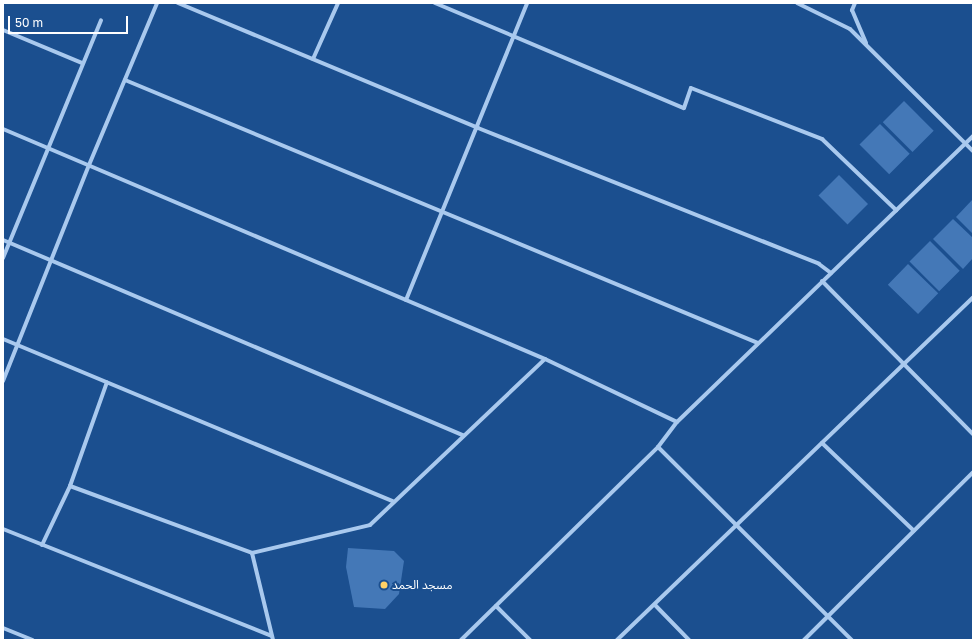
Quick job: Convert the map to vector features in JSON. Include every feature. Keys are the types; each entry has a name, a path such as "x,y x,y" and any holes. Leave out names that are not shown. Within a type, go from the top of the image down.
{"street":[{"path":"3,382 89,165 157,3"},
{"path":"178,3 478,128 819,264 831,273"},
{"path":"313,59 338,3"},
{"path":"435,3 684,108 691,88 822,139 896,210"},
{"path":"406,300 478,128 527,3"},
{"path":"797,3 850,29 973,151"},
{"path":"855,3 852,10 867,46"},
{"path":"3,258 101,20"},
{"path":"3,30 82,63"},
{"path":"125,80 758,343"},
{"path":"3,129 545,359 677,422"},
{"path":"461,640 658,447 677,422 973,136"},
{"path":"3,240 463,435"},
{"path":"822,281 973,434"},
{"path":"617,640 738,526 903,363 973,297"},
{"path":"3,339 393,500"},
{"path":"70,486 252,553 370,525 393,500 545,359"},
{"path":"42,545 70,486 107,382"},
{"path":"822,443 914,531"},
{"path":"658,447 852,640"},
{"path":"804,640 829,617 973,472"},
{"path":"3,529 273,638"},
{"path":"252,553 273,638"},
{"path":"655,605 689,640"},
{"path":"496,606 530,640"},
{"path":"3,628 33,640"}],"building":[{"path":"904,101 934,131 912,152 883,122"},
{"path":"880,124 910,154 889,174 859,145"},
{"path":"839,175 868,204 847,224 818,196"},
{"path":"973,199 973,234 956,217"},
{"path":"953,219 973,238 973,258 963,269 933,239"},
{"path":"930,241 960,271 939,291 909,262"},
{"path":"908,264 938,293 918,314 888,285"},
{"path":"348,548 394,551 404,561 399,594 385,609 354,607 346,567"}],"place":[{"name":"مسجد الحمد","path":"384,585"}]}
